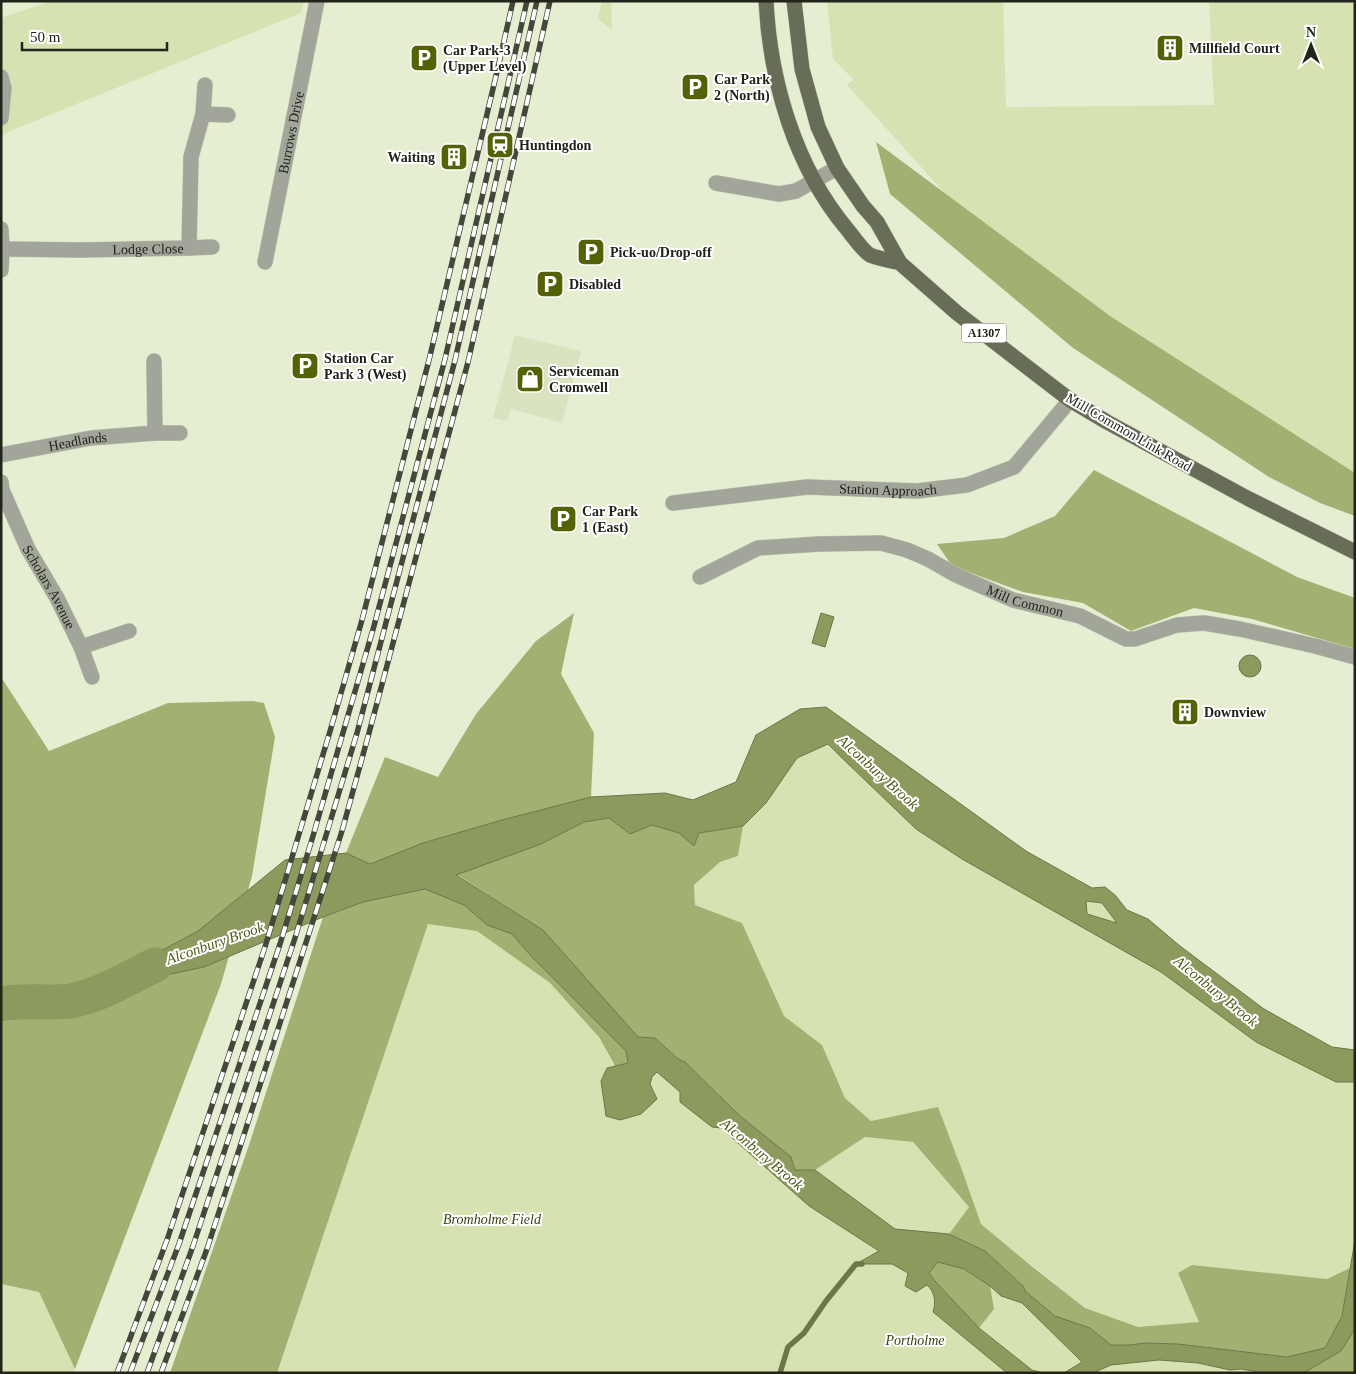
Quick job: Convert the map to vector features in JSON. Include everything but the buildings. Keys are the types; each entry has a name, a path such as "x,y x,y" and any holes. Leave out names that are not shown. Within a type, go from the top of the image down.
{"main road":[{"name":"Mill Common Link Road","path":"766,1 767,24 784,107 802,157 840,221 870,255 900,263"},
{"name":"Mill Common Link Road","path":"794,1 802,69 818,127 837,168 863,206 877,222 900,263 957,313 1070,400 1249,499 1355,552"}],"street":[{"name":"Burrows Drive","path":"265,262 317,1"},
{"path":"1,77 4,88 1,118"},
{"name":"Lodge Close","path":"2,249 189,248 191,157 203,114 205,85"},
{"path":"203,114 228,114"},
{"path":"716,183 779,194 796,191 837,168"},
{"path":"1,229 1,270"},
{"path":"189,248 212,247"},
{"path":"154,362 155,433"},
{"name":"Station Approach","path":"673,503 807,486 917,491 967,485 1014,467 1070,400"},
{"name":"Headlands","path":"1,455 91,438 180,433"},
{"name":"Scholars Avenue","path":"1,482 2,490 28,549 57,598 81,647 129,631"},
{"name":"Mill Common","path":"700,577 758,548 819,544 881,543 921,556 956,575 1013,600 1080,616 1126,639 1135,639 1177,625 1204,623 1240,629 1355,657"},
{"path":"81,647 92,677"}],"shaded area":[{"path":"876,142 1110,316 1355,473 1355,516 1320,503 1269,477 1073,348 890,194"},
{"path":"515,335 581,351 562,423 511,409 507,421 493,418"},
{"path":"1094,470 1297,577 1355,598 1355,649 1252,619 1194,608 1131,631 1083,603 1023,592 952,566 937,544 1004,538 1055,516"},
{"path":"574,613 561,674 594,733 591,797 423,843 370,864 346,853 385,757 438,777 476,714 536,641"},
{"path":"1,677 49,751 168,703 253,701 264,703 275,737 252,876 221,984 75,1369 39,1292 1,1284"},
{"path":"609,818 630,834 652,825 679,833 694,846 699,833 743,826 738,856 720,862 694,885 695,905 742,923 784,1016 822,1045 845,1098 871,1121 938,1107 981,1224 1085,1308 1138,1327 1199,1322 1178,1273 1192,1265 1327,1279 1350,1268 1342,1316 1325,1348 1287,1357 1178,1344 1111,1345 1090,1328 1056,1317 1026,1292 1023,1286 985,1251 949,1234 969,1207 913,1142 865,1137 815,1170 795,1170 791,1157 740,1116 685,1062 678,1059 655,1038 638,1037 543,930 456,874 541,844 584,822"},
{"path":"425,889 464,905 487,925 512,934 531,956 627,1051 628,1063 615,1066 599,1037 550,983 477,931 428,924 277,1373 170,1373 249,1145 323,917 363,902"},
{"path":"938,1262 964,1269 990,1286 994,1309 979,1328 929,1273"},
{"path":"1355,1329 1355,1373 1295,1373 1307,1371 1341,1351"}],"green space":[{"path":"51,1 304,1 301,13 1,136 1,18"},
{"path":"602,1 611,1 612,30 598,19"},
{"path":"827,1 1003,1 1006,107 1214,105 1209,1 1355,1 1355,509 1056,316 847,85 854,80 833,59"},
{"path":"828,744 916,829 962,859 1138,954 1336,1082 1355,1082 1355,1240 1350,1268 1327,1279 1192,1265 1178,1274 1200,1322 1138,1328 1085,1308 981,1224 938,1108 871,1121 845,1098 822,1045 784,1016 742,923 695,905 694,885 720,862 738,856 743,826 766,803 797,758"},
{"path":"1086,901 1102,903 1118,924 1087,914"},
{"name":"Bromholme Field","path":"428,923 477,931 550,983 599,1037 614,1066 650,1083 652,1077 657,1072 680,1092 680,1102 712,1127 721,1128 879,1252 857,1264 892,1264 908,1273 905,1286 916,1291 927,1285 934,1297 933,1312 1007,1373 277,1373"},
{"path":"865,1137 912,1142 969,1207 949,1234 895,1229 815,1170"},
{"path":"1,1284 39,1292 75,1369 75,1373 1,1373"},
{"path":"990,1286 1001,1296 1022,1303 1082,1362 1064,1373 1043,1373 1032,1370 979,1328 994,1309"},
{"path":"1159,1360 1198,1363 1230,1370 1241,1369 1264,1373 1093,1373 1111,1365"}],"water":[{"path":"821,613 834,617 825,647 812,643"},
{"path":"1250,655 1258,658 1261,666 1258,674 1250,677 1242,674 1239,666 1242,658"},
{"path":"826,707 1026,851 1092,888 1105,887 1115,895 1127,910 1148,919 1180,946 1264,1009 1332,1047 1355,1050 1355,1082 1336,1082 1256,1042 1161,972 962,859 916,829 828,744 797,758 766,803 743,826 699,833 694,846 679,833 652,825 630,834 609,818 584,822 541,844 456,875 543,930 638,1037 655,1038 678,1059 685,1062 740,1116 791,1157 795,1170 815,1170 895,1229 949,1234 985,1251 1023,1286 1026,1292 1055,1316 1090,1328 1111,1345 1178,1344 1287,1357 1325,1348 1342,1316 1355,1240 1355,1329 1341,1351 1307,1371 1295,1373 1264,1373 1241,1369 1230,1370 1198,1363 1159,1360 1111,1365 1093,1373 1064,1373 1082,1362 1022,1303 1001,1296 990,1286 964,1269 938,1262 929,1273 979,1328 1032,1370 1043,1373 1007,1373 933,1312 934,1297 927,1285 916,1292 905,1286 908,1273 892,1264 856,1264 879,1251 809,1206 721,1128 712,1127 680,1102 680,1092 657,1072 652,1077 650,1084 657,1099 641,1114 620,1120 606,1116 601,1081 607,1068 628,1063 626,1051 531,956 512,934 487,925 464,905 425,889 363,902 204,967 85,992 198,931 285,860 346,853 370,864 423,843 591,797 665,793 693,800 736,782 756,735 800,709","holes":["1086,901 1102,903 1117,923 1087,914"]}],"waterway":[{"name":"Alconbury Brook","path":"1,1004 62,1002 81,999 114,986 155,965"},
{"path":"780,1373 788,1347 804,1333 826,1301 856,1264 862,1264"}],"railway":[{"path":"117,1373 167,1240 265,947 331,728 362,620 430,356 513,1"},
{"path":"130,1373 179,1244 280,944 374,626 445,359 527,1"},
{"path":"147,1373 193,1246 295,938 357,733 455,360 537,1"},
{"path":"161,1373 207,1249 342,831 468,362 550,1"}],"place":[{"name":"Millfield Court","path":"1170,48"},
{"name":"Car Park-3 (Upper Level)","path":"424,58"},
{"name":"Car Park 2 (North)","path":"695,87"},
{"name":"Huntingdon","path":"500,145"},
{"name":"Waiting","path":"454,157"},
{"name":"Pick-uo/Drop-off","path":"591,252"},
{"name":"Disabled","path":"550,284"},
{"name":"Station Car Park 3 (West)","path":"305,366"},
{"name":"Serviceman Cromwell","path":"530,379"},
{"name":"Car Park 1 (East)","path":"563,519"},
{"name":"Downview","path":"1185,712"}],"park label":[{"name":"Portholme","path":"915,1340"}]}
